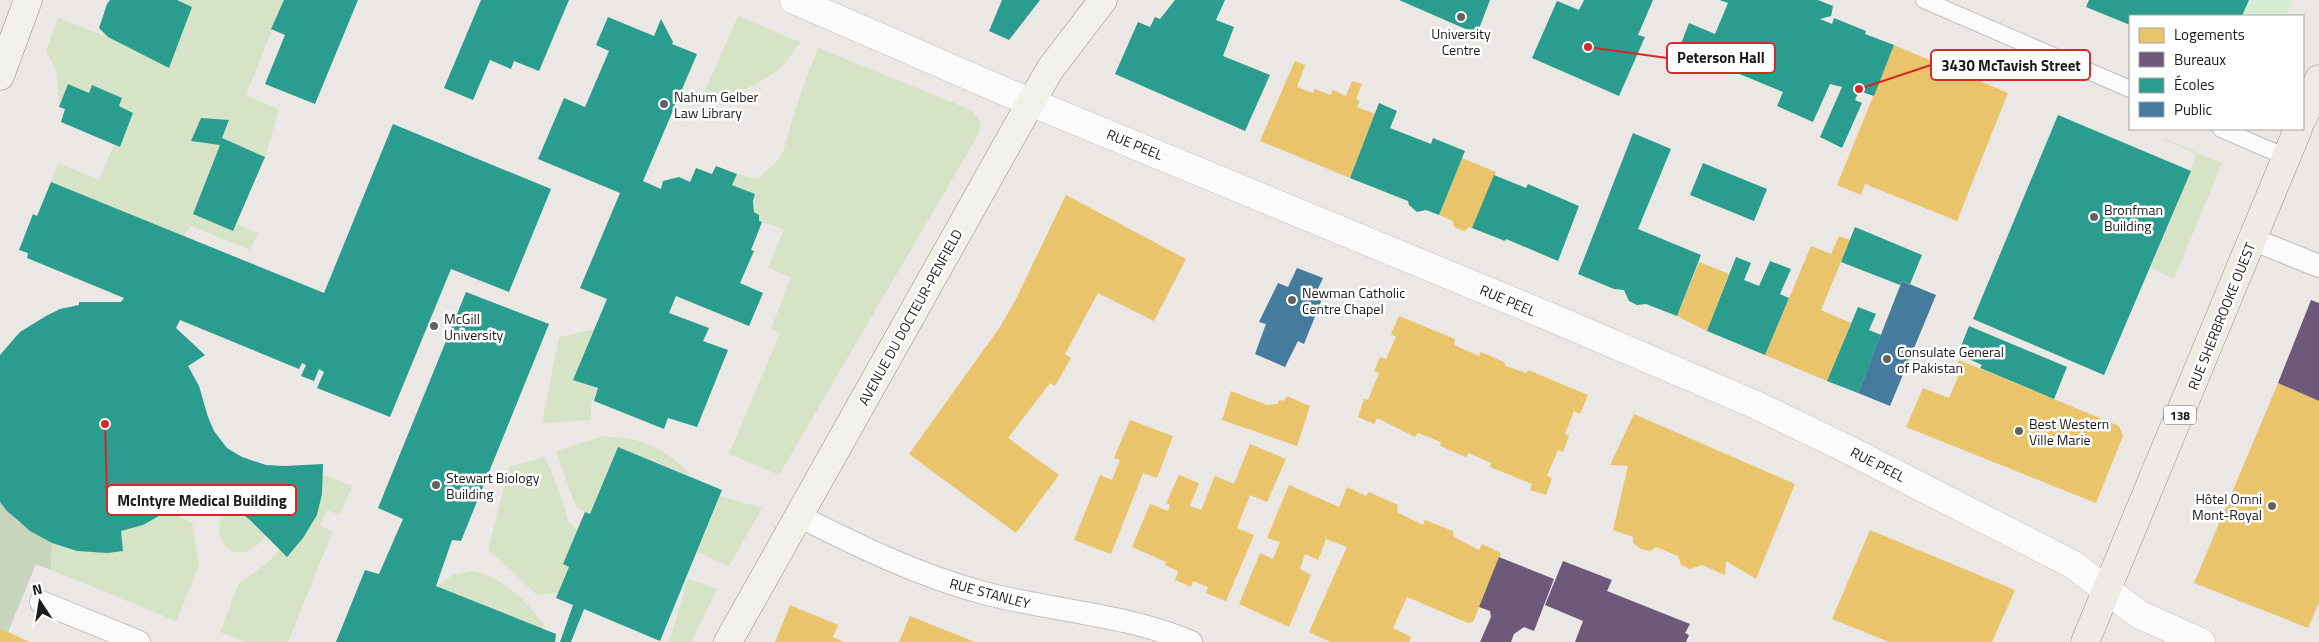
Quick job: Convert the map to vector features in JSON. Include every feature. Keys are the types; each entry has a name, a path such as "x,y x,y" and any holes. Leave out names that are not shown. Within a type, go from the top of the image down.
{"main road":[{"path":"0,76 28,0"},
{"name":"AVENUE DU DOCTEUR-PENFIELD","path":"728,642 1030,102 1051,68 1103,0"},
{"path":"2304,116 2319,79"},
{"name":"RUE SHERBROOKE OUEST","path":"2085,642 2298,130"}],"street":[{"name":"RUE PEEL","path":"794,0 1030,102 1538,312 1756,405 1840,445 2072,564 2106,591 2151,621 2201,642"},
{"path":"1924,0 2129,89"},
{"path":"2223,130 2286,157"},
{"path":"2252,239 2319,266"},
{"name":"RUE STANLEY","path":"799,516 872,552 954,584 1022,602 1143,626 1191,642"},
{"path":"41,602 139,642"}],"green space":[{"path":"177,0 284,0 246,95 279,109 265,157 222,138 229,120 201,118 220,145 193,214 233,231 236,224 258,233 250,250 190,226 184,237 51,182 58,163 99,180 114,144 120,147 133,114 119,106 122,98 92,86 89,93 68,84 59,107 57,72 46,51 58,18 108,37 169,68 192,7"},
{"path":"2249,0 2293,0 2287,15 2242,15"},
{"path":"738,16 800,42 784,64 771,75 728,97 699,105"},
{"path":"818,48 966,108 973,112 981,123 978,135 779,475 729,454 780,333 771,329 791,277 768,268 784,229 759,221 759,215 754,212 755,194 732,185 737,174 757,179 775,164 783,152 798,101"},
{"path":"2163,138 2222,163 2174,279 2151,268 2197,154"},
{"path":"595,329 574,380 598,388 591,405 591,420 542,423 559,337"},
{"path":"603,436 632,439 653,446 672,458 694,477 618,447 590,514 576,507 556,451"},
{"path":"545,457 563,502 568,521 578,530 563,564 569,567 558,593 537,595 488,550 509,467"},
{"path":"321,474 352,486 340,515 327,510 320,526 333,531 288,642 245,642 220,632 239,583 266,564 301,529"},
{"path":"720,496 762,508 729,566 697,552"},
{"path":"0,502 18,522 52,543 51,570 36,564 8,632 0,629"},
{"path":"225,505 249,519 265,534 261,541 250,550 236,552 230,550 221,539 219,531 220,522"},
{"path":"167,512 192,522 199,566 176,621 51,570 52,543 87,552 123,551 121,531 143,525"},
{"path":"471,571 494,578 512,590 544,624 543,629 436,586 453,575"},
{"path":"688,579 717,589 691,642 669,642"}],"building: Logements":[{"path":"1894,45 2008,93 1957,221 1865,184 1861,195 1837,185"},
{"path":"1295,61 1305,65 1297,87 1313,93 1315,89 1330,95 1333,90 1346,96 1352,81 1362,84 1356,99 1360,101 1357,107 1375,114 1350,178 1260,141"},
{"path":"1462,158 1496,172 1472,228 1469,227 1464,231 1454,227 1453,221 1439,215"},
{"path":"1066,195 1186,259 1154,321 1098,293 1065,354 1071,358 1055,386 1050,383 1008,438 1059,475 1016,533 909,454 1000,327 1016,299"},
{"path":"1839,236 1850,240 1821,310 1851,323 1827,381 1765,355 1811,246 1831,254"},
{"path":"1699,262 1729,274 1707,331 1677,316"},
{"path":"1399,316 1455,339 1454,345 1479,356 1481,352 1504,362 1506,366 1526,373 1528,370 1588,395 1580,414 1574,411 1565,434 1569,436 1563,452 1558,450 1547,476 1552,478 1546,495 1530,490 1532,484 1490,467 1491,463 1469,453 1466,457 1440,446 1441,442 1418,433 1415,437 1377,418 1374,424 1358,417 1364,399 1368,400 1379,373 1374,371 1380,357 1386,359 1396,337 1391,334"},
{"name":"Best Western Ville Marie","path":"1959,360 2119,426 2123,436 2096,503 1906,427 1923,388 1949,398 1960,373 1955,370"},
{"name":"Hôtel Omni Mont-Royal","path":"2278,383 2319,401 2319,603 2308,628 2194,583"},
{"path":"1231,391 1267,405 1278,404 1279,400 1284,401 1287,396 1310,406 1297,446 1222,420"},
{"path":"1634,414 1795,484 1756,579 1726,561 1725,575 1702,565 1690,569 1681,565 1678,556 1656,547 1650,551 1641,549 1633,543 1633,537 1613,530 1628,466 1610,465"},
{"path":"1130,420 1173,436 1157,478 1143,473 1111,554 1074,540 1100,475 1112,480 1120,460 1114,458"},
{"path":"1250,444 1286,459 1267,502 1250,495 1237,528 1254,535 1226,601 1206,593 1208,587 1193,581 1191,587 1175,580 1178,571 1165,565 1166,562 1132,547 1150,504 1168,511 1170,505 1166,503 1179,475 1199,483 1190,506 1201,510 1215,476 1234,484"},
{"path":"1289,485 1339,507 1347,487 1366,496 1369,492 1398,505 1397,512 1423,525 1425,520 1453,531 1454,537 1479,550 1482,544 1501,553 1473,622 1468,623 1407,597 1393,628 1411,637 1409,642 1330,642 1309,632 1347,547 1326,539 1318,560 1305,554 1300,569 1311,575 1289,627 1239,604 1260,553 1273,559 1280,542 1267,538"},
{"path":"1870,530 2015,590 1992,642 1889,642 1832,619"},
{"path":"790,605 838,625 833,637 844,642 775,642"},
{"path":"910,616 975,642 899,642"},
{"path":"0,629 8,632 30,642 0,642"}],"building: Bureaux":[{"path":"2311,300 2319,303 2319,401 2278,383"},
{"path":"1499,557 1554,579 1534,631 1524,627 1514,634 1511,642 1480,642 1491,617 1490,611 1479,607"},
{"path":"1563,561 1612,580 1607,591 1690,624 1685,633 1689,635 1686,642 1575,642 1583,621 1545,605"}],"building: Écoles":[{"path":"110,0 177,0 192,7 169,68 108,37 99,28"},
{"path":"284,0 358,0 315,104 265,84 285,35 271,29"},
{"path":"481,0 569,0 539,71 514,61 511,69 490,60 473,100 444,88"},
{"path":"1002,0 1040,0 1009,40 989,31"},
{"path":"1175,0 1225,0 1216,20 1234,27 1223,56 1270,75 1245,131 1115,74 1138,22 1150,27 1155,17 1160,19"},
{"name":"University Centre","path":"1399,0 1490,0 1477,34"},
{"path":"1584,0 1653,0 1638,35 1645,37 1619,96 1532,58 1557,1 1579,10"},
{"path":"1719,0 1818,0 1833,6 1831,16 1820,19 1832,24 1834,18 1866,31 1865,34 1894,45 1874,96 1859,91 1855,100 1862,103 1842,148 1820,137 1842,87 1830,84 1813,122 1777,106 1783,92 1679,49 1689,23 1715,34 1728,3"},
{"path":"2089,0 2249,0 2242,15 2129,15 2129,25 2086,7"},
{"path":"608,17 654,36 661,19 673,42 672,44 697,54 643,181 661,189 663,181 679,177 690,182 696,168 712,174 716,166 737,174 732,185 755,194 753,201 754,212 759,215 759,221 762,222 751,250 754,251 740,283 763,293 749,326 676,296 669,313 709,328 703,341 728,350 697,427 668,418 664,429 594,401 598,388 573,380 607,299 580,288 620,193 538,159 564,98 585,107 609,51 596,45"},
{"path":"68,84 89,93 92,85 122,98 119,106 133,113 120,147 61,122 65,109 59,107"},
{"path":"1379,103 1397,111 1390,128 1431,144 1433,138 1465,151 1439,215 1426,210 1417,212 1409,205 1408,201 1350,178"},
{"name":"Bronfman Building","path":"2058,115 2191,171 2104,375 1973,319"},
{"path":"201,118 229,120 222,138 265,157 233,231 193,214 220,145 191,141"},
{"path":"393,124 551,189 509,292 451,269 390,417 317,388 324,372 319,369 314,381 301,376 306,365 302,363 299,369 180,320 176,328 205,355 188,366 199,386 214,431 227,448 242,457 266,465 323,464 322,494 317,515 303,538 287,557 249,519 232,507 215,501 197,502 175,507 143,525 121,531 123,551 107,553 77,551 52,543 30,531 7,511 0,502 0,355 20,332 60,309 79,305 79,302 121,302 124,298 27,258 28,253 19,250 33,214 37,216 51,182 324,293"},
{"path":"1633,133 1671,149 1638,229 1701,255 1677,316 1646,304 1637,305 1629,301 1624,290 1614,289 1578,274"},
{"path":"1703,163 1767,189 1754,221 1690,195"},
{"path":"1494,175 1526,188 1528,184 1579,206 1558,261 1506,239 1505,241 1472,228"},
{"path":"1855,227 1922,255 1910,284 1902,281 1900,285 1841,262"},
{"path":"1736,257 1751,263 1744,280 1759,286 1770,261 1791,269 1780,294 1789,298 1765,355 1707,331"},
{"name":"Stewart Biology Building","path":"466,292 549,324 461,541 452,540 436,586 556,634 555,642 336,642 365,570 379,574 403,519 378,508"},
{"path":"1858,307 1876,314 1869,330 1881,335 1858,393 1827,381"},
{"path":"1969,326 2067,367 2054,399 1980,368 1982,365 1958,354"},
{"path":"618,447 722,490 660,641 584,609 571,642 560,642 573,605 556,598 569,567 563,564 585,512 590,514"}],"building: Public":[{"path":"1297,268 1323,278 1315,295 1322,299 1304,344 1298,341 1285,367 1255,354 1266,324 1259,322 1278,283 1288,287"},
{"path":"1902,281 1936,295 1890,406 1858,393"}],"place":[{"name":"University Centre","path":"1461,17"},
{"name":"Peterson Hall","path":"1588,47"},
{"name":"3430 McTavish Street","path":"1859,89"},
{"name":"Nahum Gelber Law Library","path":"664,104"},
{"name":"Bronfman Building","path":"2094,217"},
{"name":"Newman Catholic Centre Chapel","path":"1292,300"},
{"name":"McGill University","path":"434,326"},
{"name":"Consulate General of Pakistan","path":"1887,359"},
{"name":"McIntyre Medical Building","path":"105,424"},
{"name":"Best Western Ville Marie","path":"2019,431"},
{"name":"Stewart Biology Building","path":"436,485"},
{"name":"Hôtel Omni Mont-Royal","path":"2272,506"}]}
